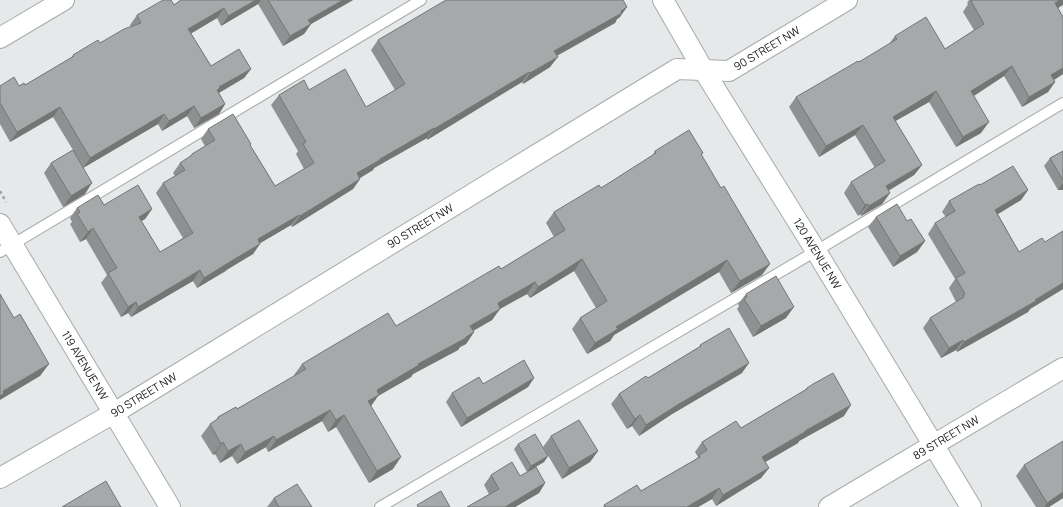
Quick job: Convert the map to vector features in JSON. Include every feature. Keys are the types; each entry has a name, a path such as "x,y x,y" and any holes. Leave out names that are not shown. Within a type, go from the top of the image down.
{"street":[{"path":"0,38 64,0"},
{"name":"120 AVENUE NW","path":"663,0 704,70 934,444 971,507"},
{"name":"90 STREET NW","path":"0,478 114,413 677,69 730,71 847,0"},
{"name":"119 AVENUE NW","path":"0,224 6,248 114,413 170,507"},
{"name":"89 STREET NW","path":"829,507 1063,368"}],"lane":[{"path":"6,248 421,0"},
{"path":"380,507 816,251 1063,103"}],"building":[{"path":"163,0 171,0 174,5 181,0 256,0 228,16 224,8 188,29 211,66 239,49 251,69 219,87 220,88 217,90 225,104 201,118 194,106 169,121 164,114 90,158 60,107 17,132 0,103 0,86 14,77 19,86 24,83 25,85 98,40 100,43 124,29 141,23 137,15"},
{"path":"268,0 343,0 308,20 311,24 290,36"},
{"path":"446,0 623,0 627,7 621,11 622,13 554,51 558,57 530,73 529,72 357,173 360,179 300,216 299,215 258,239 260,244 204,278 200,270 138,307 136,302 128,307 108,273 117,268 93,228 88,232 77,214 80,212 77,208 98,195 104,205 138,185 152,209 139,217 160,252 193,233 163,183 185,170 180,163 215,140 208,129 233,114 275,186 314,163 303,144 306,142 279,95 304,80 309,90 345,69 366,107 405,84 378,40"},
{"path":"1060,0 1055,3 1063,17 1063,68 1051,75 1055,82 1029,97 1012,66 971,91 989,122 963,137 936,91 893,117 922,165 886,186 890,193 869,206 868,204 865,205 851,182 885,161 863,125 826,146 796,97 897,39 895,36 926,17 945,49 984,24 971,1"},
{"path":"689,130 721,188 724,186 770,264 740,281 727,260 616,327 618,329 595,343 580,318 607,301 582,259 538,287 535,282 498,303 500,309 470,326 474,332 466,338 418,364 419,365 377,390 379,395 368,401 401,457 377,471 344,415 336,420 330,410 276,440 274,436 245,452 241,444 228,451 223,442 221,444 210,424 219,418 218,417 236,407 237,409 306,369 302,364 388,313 396,326 499,266 501,269 565,230 554,212 599,185 601,188"},
{"path":"73,150 92,183 71,196 51,163"},
{"path":"1063,151 1063,180 1050,158"},
{"path":"1013,166 1028,190 995,210 1019,252 1042,238 1045,242 1063,231 1063,283 1035,300 1036,301 964,342 963,340 949,348 930,318 964,297 963,295 965,294 956,278 965,273 935,223 955,211 949,201"},
{"path":"897,204 907,221 911,219 925,241 900,256 876,217"},
{"path":"776,276 794,307 761,326 744,299 747,297 746,294"},
{"path":"0,294 14,318 20,314 49,364 3,391 4,393 0,396"},
{"path":"729,328 749,363 646,425 640,415 635,419 619,394 646,376 648,378"},
{"path":"524,360 534,378 467,418 452,393 479,377 483,384"},
{"path":"833,373 851,405 762,457 769,468 723,495 719,488 687,507 606,507 604,505 637,485 641,491 700,457 699,455 707,450 702,442 736,421 741,428"},
{"path":"579,420 598,451 569,468 551,436"},
{"path":"535,434 548,456 531,466 518,444"},
{"path":"1063,441 1063,492 1047,503 1024,465"},
{"path":"512,462 520,476 536,467 545,483 505,507 467,507 499,489 491,475"},
{"path":"106,481 121,507 62,507"},
{"path":"297,484 312,507 279,507 274,498"},
{"path":"441,491 450,507 418,507 417,505"}]}
